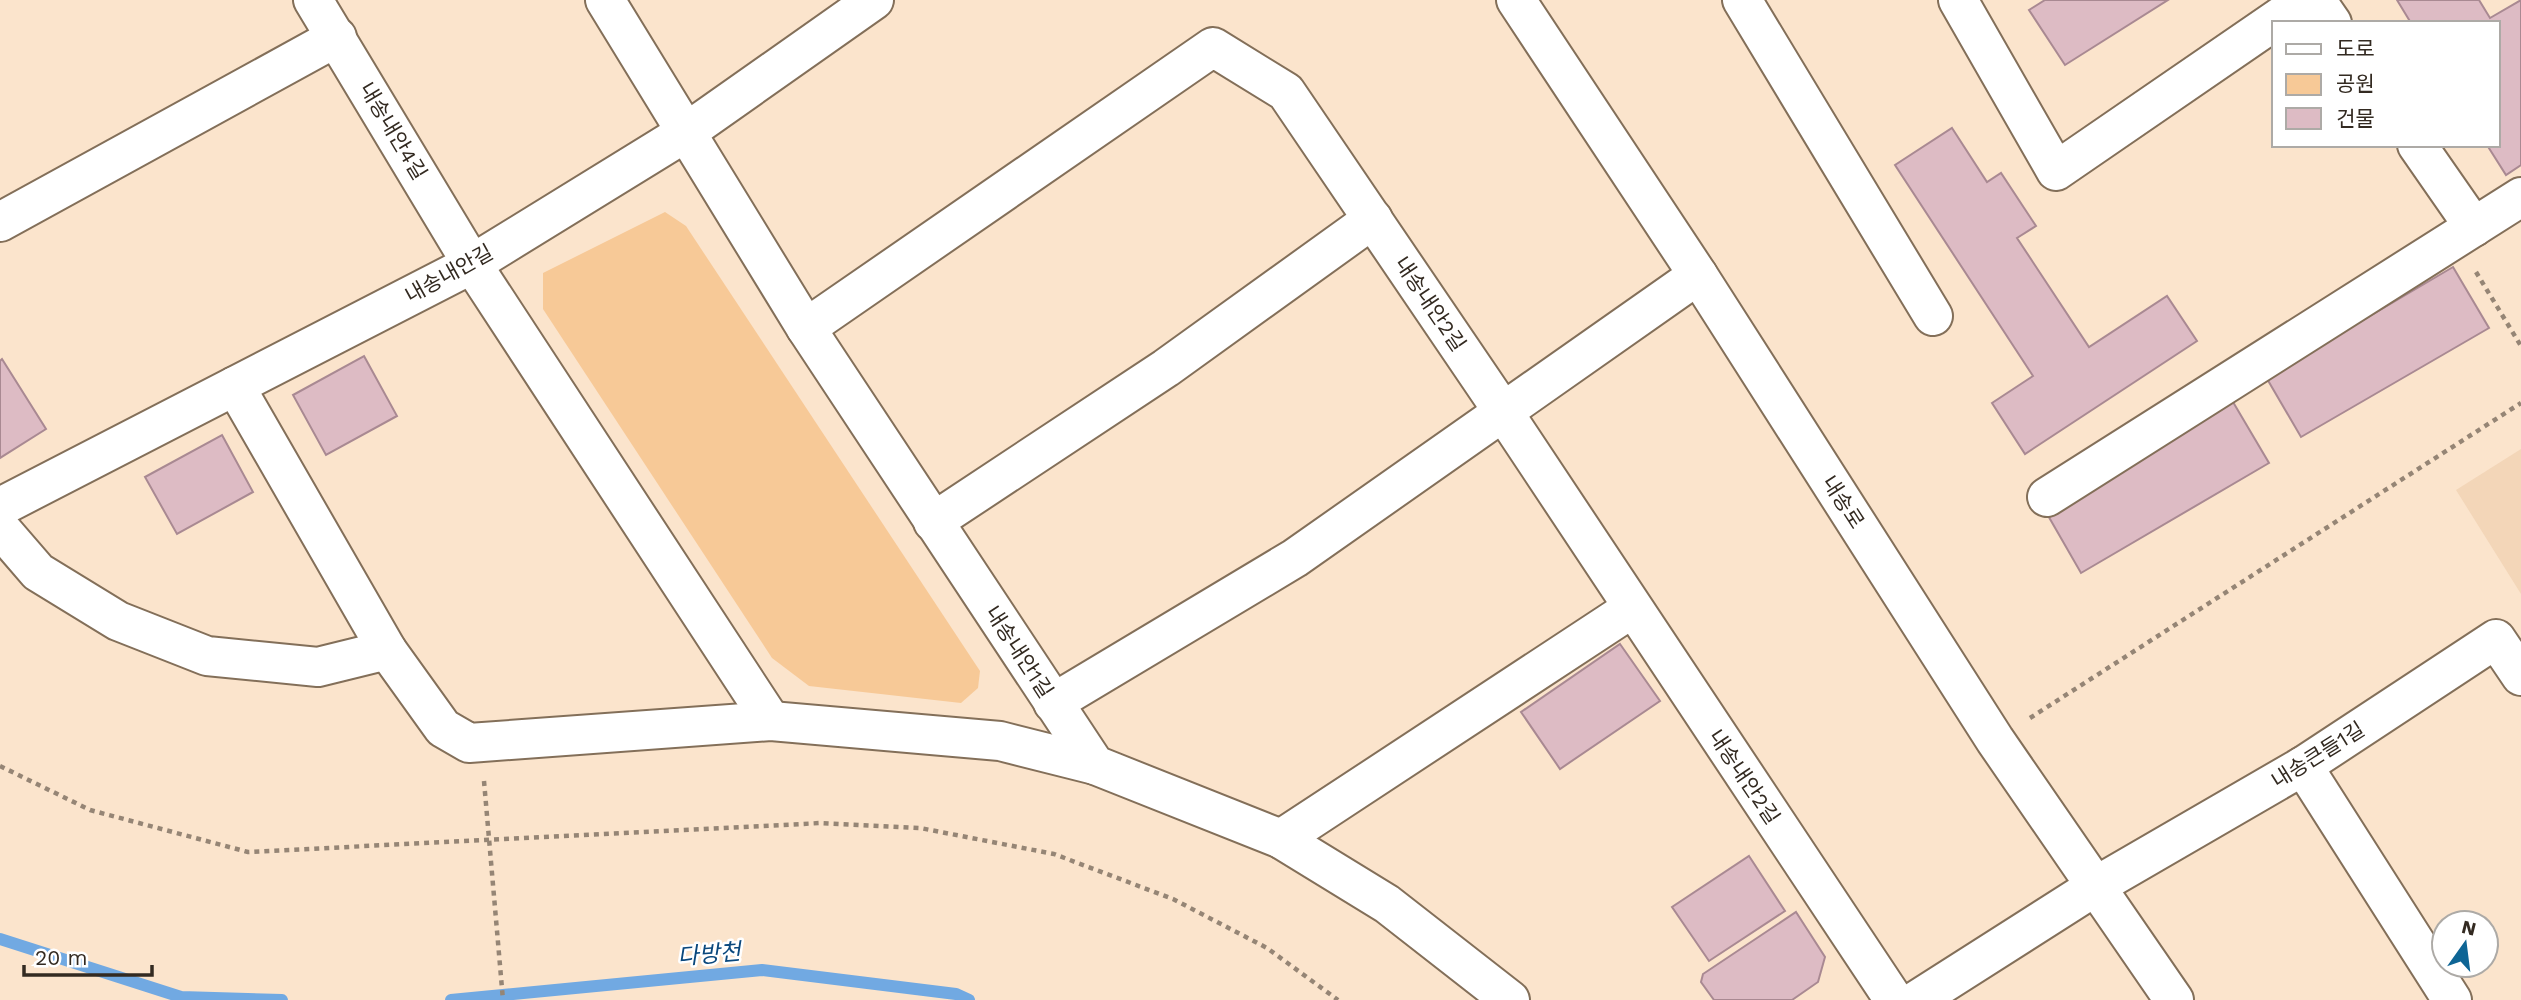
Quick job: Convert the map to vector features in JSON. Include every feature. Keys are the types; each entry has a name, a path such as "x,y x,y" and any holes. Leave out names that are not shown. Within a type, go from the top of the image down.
{"street":[{"name":"내송내안4길","path":"313,0 472,264 771,721"},
{"name":"내송내안1길","path":"605,0 688,131 806,328 1095,765"},
{"name":"내송내안길","path":"0,507 472,264 688,131 874,0"},
{"name":"내송로","path":"1516,0 1698,275 1995,740 2174,1000"},
{"path":"1742,0 1933,316"},
{"path":"1958,0 2056,171 2272,23"},
{"path":"2274,21 2305,0"},
{"path":"2316,0 2331,21"},
{"path":"0,222 337,37"},
{"name":"내송내안2길","path":"806,328 1213,47 1286,92 1504,413 1631,609 1894,1000"},
{"path":"2418,147 2464,233"},
{"path":"2047,497 2521,197"},
{"path":"933,522 1166,368 1373,219"},
{"path":"1053,703 1295,558 1698,275"},
{"path":"236,386 387,650 443,728 469,743 771,721 1000,741 1095,765 1281,839 1387,904 1510,1000"},
{"path":"0,528 38,572 118,621 207,656 318,667 387,650"},
{"path":"1281,839 1631,609"},
{"name":"내송큰들1길","path":"1917,1000 2096,886 2303,766 2509,631 2521,676"},
{"path":"2303,766 2452,1000"}],"path":[{"path":"2464,233 2521,346"},
{"path":"1995,740 2521,404"},
{"path":"480,742 503,1000"},
{"path":"0,766 90,810 248,852 821,823 919,828 1054,854 1173,899 1267,948 1338,1000"}],"shaded area":[{"path":"2521,449 2521,594 2456,490"}],"green space":[{"path":"665,212 686,226 980,671 978,688 961,703 809,686 772,658 543,309 543,273"}],"building":[{"path":"2045,0 2168,0 2065,65 2029,10"},
{"path":"2397,0 2479,0 2490,18 2521,0 2521,165 2506,175 2488,147 2500,147 2500,21 2410,21"},
{"path":"1952,128 1987,182 2001,173 2036,226 2017,238 2089,347 2167,296 2197,341 2025,454 1992,403 2033,376 1895,165"},
{"path":"2453,267 2489,328 2301,437 2266,377"},
{"path":"364,356 397,416 326,455 293,395"},
{"path":"2,359 46,429 0,458 0,361"},
{"path":"2233,402 2269,463 2081,573 2046,512"},
{"path":"222,435 253,492 177,534 145,477"},
{"path":"1620,644 1660,701 1560,769 1521,712"},
{"path":"1749,856 1785,911 1709,961 1672,907"},
{"path":"1796,912 1825,957 1818,982 1792,1000 1714,1000 1701,982 1703,974"}],"waterway":[{"name":"다방천","path":"0,939 181,997 282,1000"},
{"name":"다방천","path":"451,1000 762,970 956,994 969,1000"}]}
